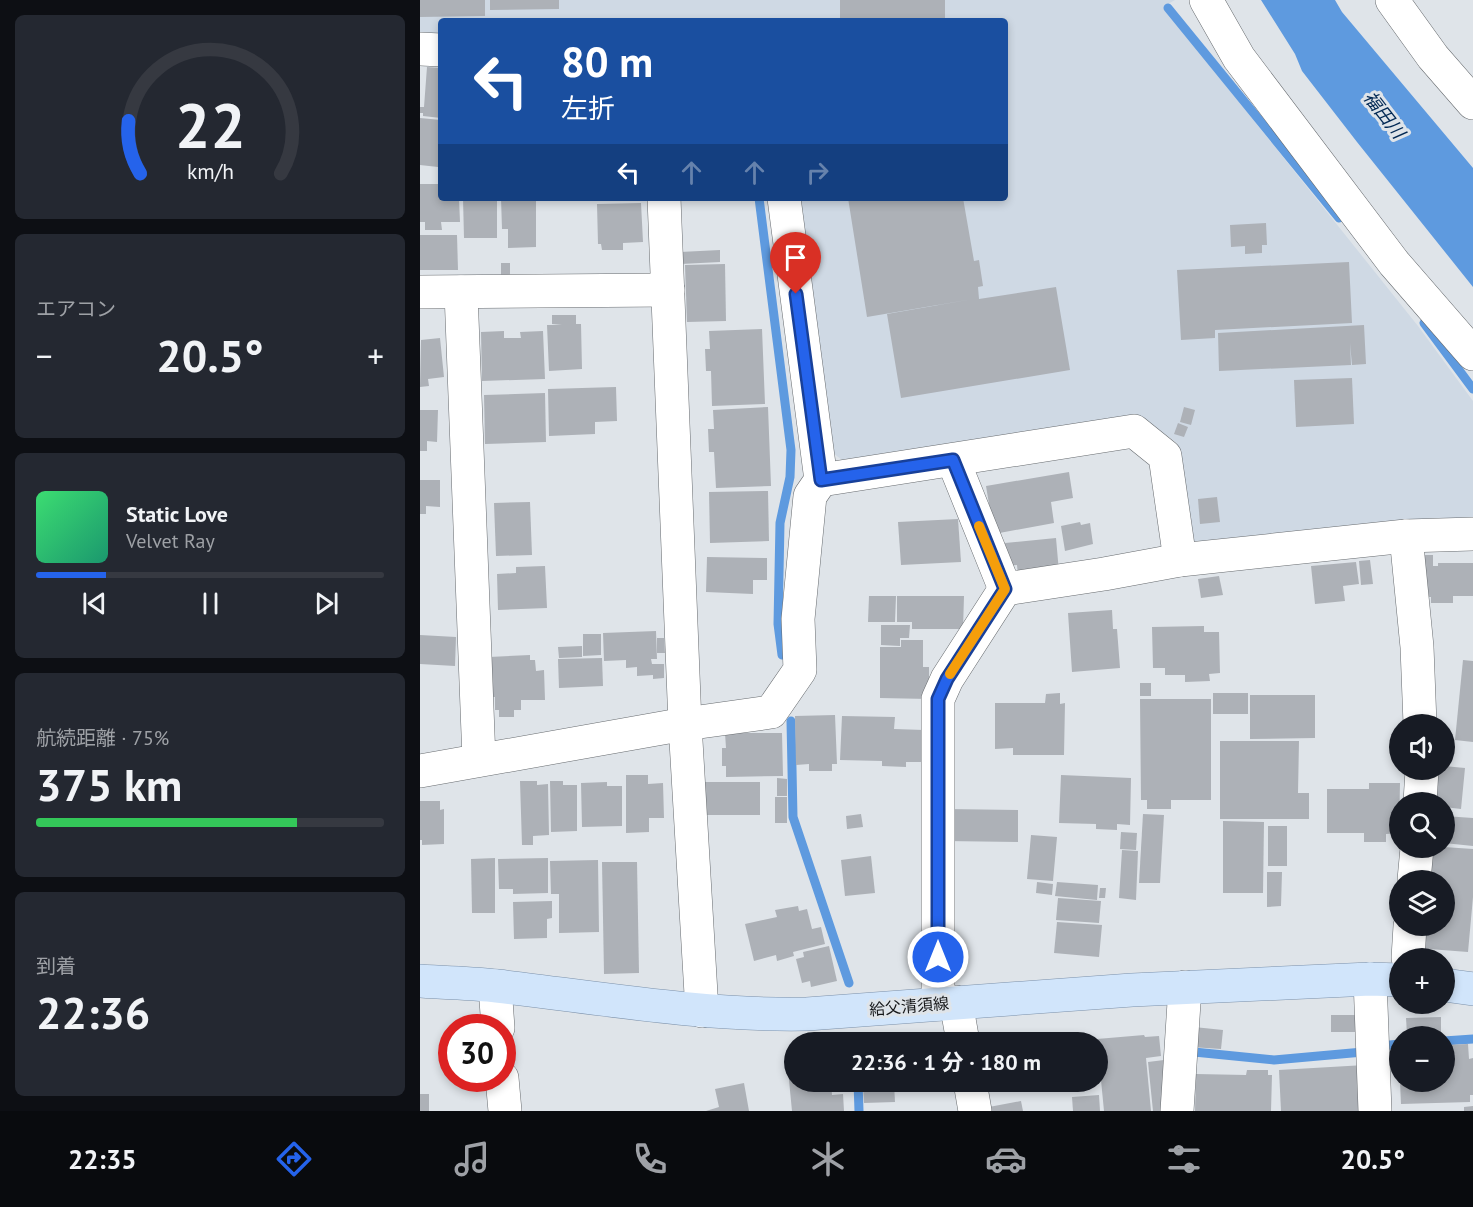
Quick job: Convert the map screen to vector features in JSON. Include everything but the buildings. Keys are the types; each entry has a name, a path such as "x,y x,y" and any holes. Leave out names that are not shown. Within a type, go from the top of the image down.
{"main road":[{"name":"給父清須線","path":"420,981 495,986 702,1011 763,1015 807,1014 1185,987 1385,979"},
{"path":"1455,987 1473,989"}],"street":[{"path":"1206,0 1239,58 1394,263 1473,354"},
{"path":"1392,0 1433,57 1473,103"},
{"path":"420,49 438,50"},
{"path":"664,201 685,724 702,1011"},
{"path":"420,771 685,724 771,712 800,670 798,619 810,496 821,480 784,201"},
{"path":"420,292 668,290"},
{"path":"461,292 479,760"},
{"path":"821,480 1134,431 1165,456 1180,560"},
{"path":"953,460 1005,589"},
{"path":"959,1032 947,1003 938,699 947,679 1005,589 1180,560 1406,536 1473,534"},
{"path":"1406,536 1417,647 1420,714"},
{"path":"1375,1111 1385,979"},
{"path":"495,986 497,1014"},
{"path":"1177,1111 1185,987"},
{"path":"503,1092 505,1111"},
{"path":"972,1092 975,1111"}],"shaded area":[{"path":"420,0 1175,0 1164,6 1167,12 1418,326 1473,401 1473,520 1199,545 1191,539 1177,443 1141,417 846,463 833,453 799,201 1008,201 1008,18 438,18 438,39 420,38"}],"water":[{"name":"福田川","path":"1261,0 1335,0 1342,12 1473,168 1473,287 1302,71 1295,54"}],"waterway":[{"path":"1168,8 1339,218"},
{"path":"759,201 791,450 790,477 780,523 778,624 782,655"},
{"path":"1424,323 1473,389"},
{"path":"791,721 793,817 849,983"},
{"path":"1455,1040 1473,1039"},
{"path":"1380,1046 1389,1045"},
{"path":"1194,1052 1274,1060 1363,1052"},
{"path":"858,1092 859,1111"}],"slow traffic":[{"path":"950,674 1005,589 979,526"}],"route":[{"path":"796,294 821,480 953,460 1005,589 947,679 938,699 938,957"}]}
